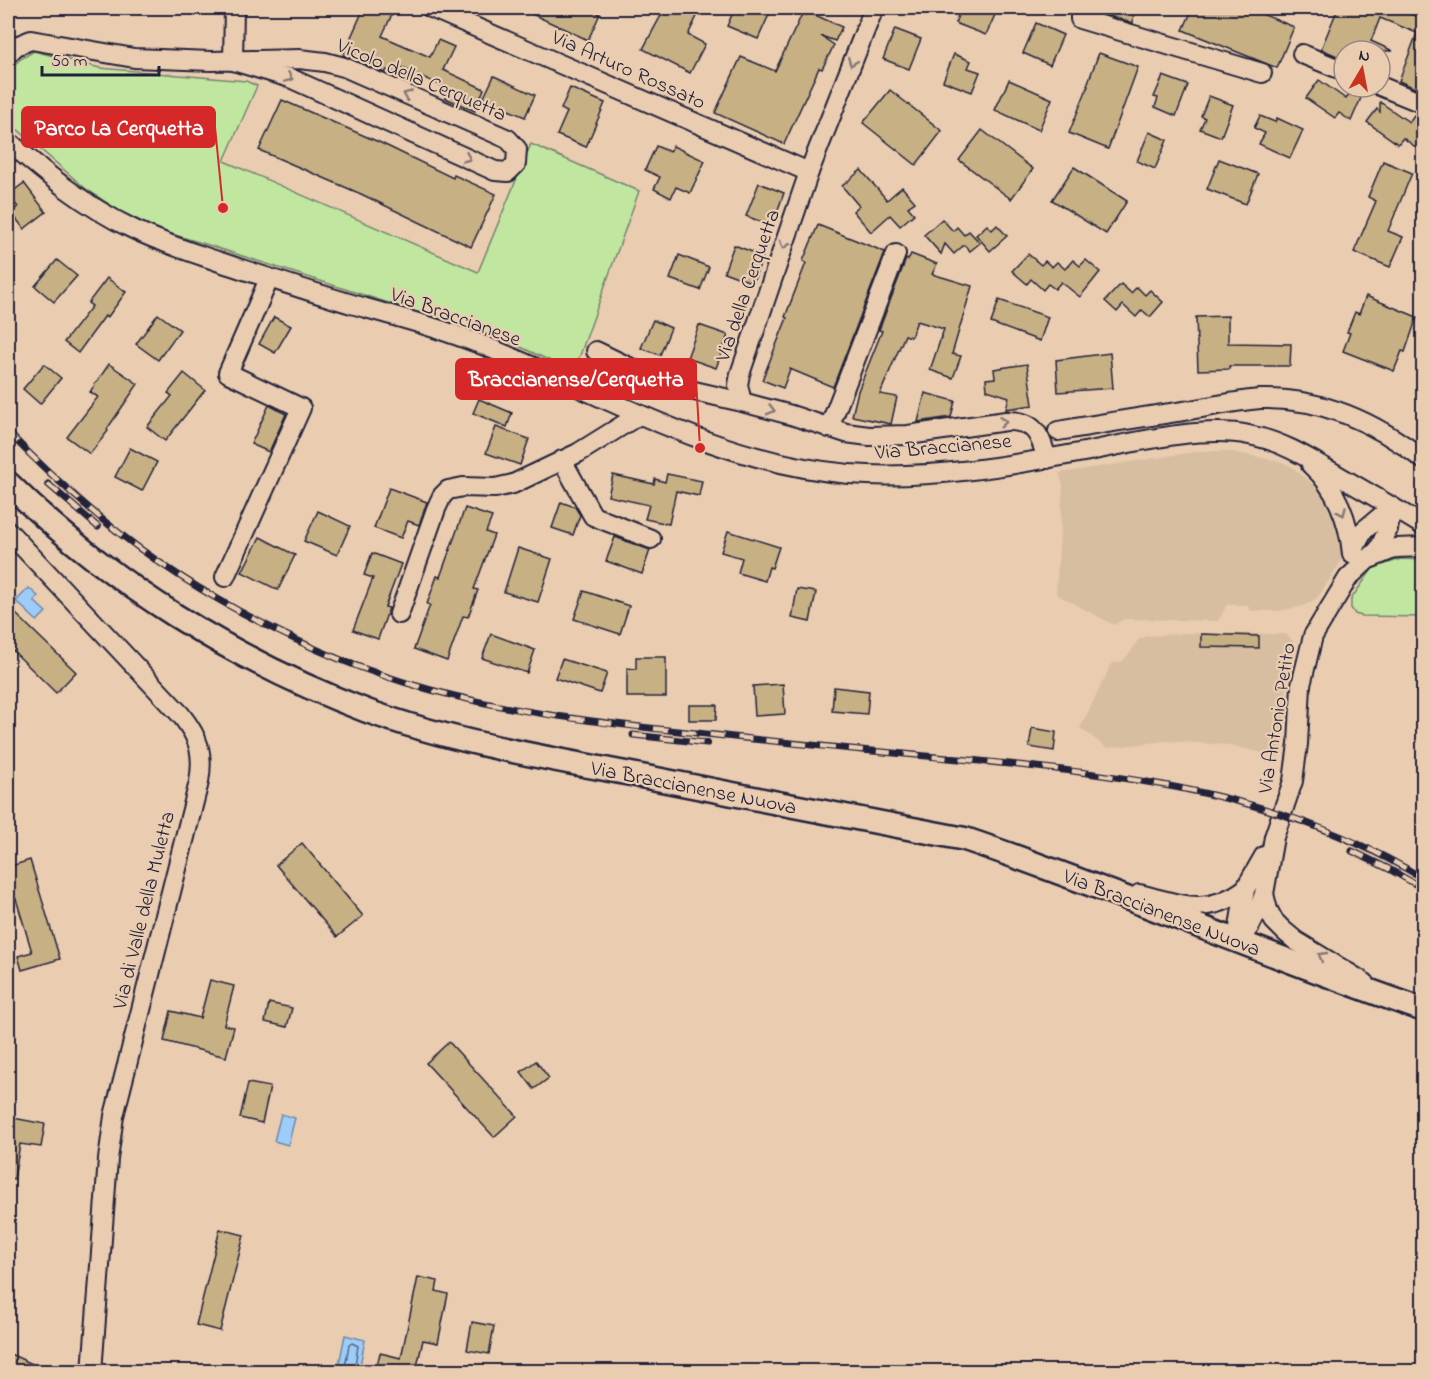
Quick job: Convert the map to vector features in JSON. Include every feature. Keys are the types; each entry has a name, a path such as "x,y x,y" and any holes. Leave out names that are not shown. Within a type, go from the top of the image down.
{"main road":[{"name":"Via Braccianense Nuova","path":"8,483 55,526 116,575 166,609 260,664 369,711 477,744 965,839 1424,1010"}],"street":[{"path":"233,61 234,8"},
{"name":"Via Arturo Rossato","path":"431,8 809,172"},
{"path":"1080,8 1080,19 1262,73"},
{"name":"Via della Cerquetta","path":"742,402 738,385 740,374 809,172 869,9"},
{"name":"Vicolo della Cerquetta","path":"8,54 16,46 31,40 134,58 233,61 299,58 325,62 344,67 508,139 517,149 516,164 508,172 495,171 290,78 233,61"},
{"path":"1302,54 1332,66"},
{"path":"1392,91 1424,104"},
{"name":"Via Braccianese","path":"8,141 66,189 129,227 165,243 269,279 483,345 639,415 774,463 847,474 896,476 1047,459 1152,439 1217,431 1253,435 1294,450 1424,526"},
{"path":"829,428 896,254"},
{"path":"225,577 301,408 228,373 269,279"},
{"path":"596,351 652,378 857,435 889,436 1011,421 1024,422 1038,434 1047,459"},
{"path":"1038,434 1248,400 1281,400 1320,406 1360,419 1395,438 1424,460"},
{"path":"399,615 436,509 445,493 456,488 491,488 513,484 562,460 639,415"},
{"path":"1058,431 1066,455"},
{"path":"1294,450 1315,468 1336,498 1349,530 1352,554"},
{"path":"562,460 593,516 651,539"},
{"name":"Via Antonio Petito","path":"1348,578 1352,554 1363,531 1392,507"},
{"name":"Via Antonio Petito","path":"1237,942 1250,926 1264,894 1274,837 1293,781 1298,744 1301,685 1318,625 1348,578 1370,559 1384,539 1392,507"},
{"name":"Via di Valle della Muletta","path":"8,531 181,715 194,734 202,756 199,782 114,1116 107,1168 92,1371"},
{"path":"1370,559 1396,548 1424,548"},
{"name":"Via Antonio Petito","path":"1237,942 1245,889 1274,837"},
{"path":"1081,881 1186,905 1208,907 1230,900 1245,889"},
{"path":"1264,894 1268,910 1274,921 1290,936 1390,998"}],"shaded area":[{"path":"1200,451 1227,451 1279,461 1291,466 1321,491 1336,508 1346,539 1342,560 1318,597 1304,606 1280,611 1251,611 1247,605 1227,605 1218,621 1125,619 1114,625 1056,594 1063,485 1059,473"},
{"path":"1187,633 1286,634 1293,641 1295,650 1288,664 1283,741 1279,757 1229,745 1166,741 1107,748 1080,728 1111,665 1122,661 1138,640 1147,636"}],"green space":[{"path":"34,51 100,68 246,81 257,86 224,161 478,272 531,144 639,191 574,372 510,342 140,225 85,188 9,122 8,73 19,60"},
{"path":"1401,559 1423,560 1423,617 1355,614 1351,608 1351,599 1373,568"}],"water":[{"path":"29,588 38,596 34,601 46,612 37,621 16,601"},
{"path":"281,1114 295,1118 288,1145 274,1141"},
{"path":"345,1335 365,1340 359,1371 338,1369"}],"building":[{"path":"364,8 395,8 382,36 430,57 438,40 454,47 443,70 484,89 475,111 445,98 449,89 402,68 399,75 387,70 385,73 343,55"},
{"path":"519,8 586,8 600,14 588,40"},
{"path":"665,8 701,8 688,35 705,44 690,73 643,49"},
{"path":"735,8 772,8 758,39 727,26"},
{"path":"961,8 998,8 986,35 955,23"},
{"path":"1107,8 1134,8 1133,23 1106,15"},
{"path":"1193,8 1247,8 1294,27 1277,68 1183,30"},
{"path":"1338,8 1395,8 1424,19 1424,92 1399,81 1417,33 1380,18 1372,39 1332,39 1332,54 1321,49"},
{"path":"804,10 842,27 835,41 821,36 834,45 822,69 819,68 784,144 715,113 741,57 775,71"},
{"path":"1036,23 1063,35 1050,65 1023,53"},
{"path":"895,29 921,39 909,69 883,59"},
{"path":"1099,53 1138,67 1108,149 1069,133"},
{"path":"954,54 971,61 968,68 980,72 972,92 943,81"},
{"path":"494,76 535,95 525,117 483,99"},
{"path":"1163,76 1188,85 1176,116 1155,107 1158,98 1154,97"},
{"path":"1009,80 1052,99 1039,130 995,110"},
{"path":"1319,80 1332,89 1332,99 1361,99 1351,121 1339,113 1335,118 1306,98"},
{"path":"570,88 605,103 586,147 557,135 567,112 561,109"},
{"path":"890,90 942,131 916,165 863,123"},
{"path":"1209,96 1233,105 1221,137 1200,129 1205,118 1201,116"},
{"path":"282,100 381,143 453,178 454,175 496,194 471,247 361,194 259,150"},
{"path":"1380,102 1409,122 1414,115 1424,122 1424,153 1403,138 1398,144 1367,122 1377,109 1380,112"},
{"path":"1260,116 1275,122 1277,118 1303,130 1290,158 1259,144 1265,133 1254,128"},
{"path":"982,130 1033,169 1011,199 959,160"},
{"path":"1149,132 1167,140 1155,169 1137,161"},
{"path":"656,146 670,152 673,146 705,161 690,193 676,187 671,198 654,189 660,177 645,170"},
{"path":"1219,159 1258,174 1246,204 1207,189"},
{"path":"1383,161 1412,173 1388,231 1403,237 1390,267 1354,252 1376,201 1368,197"},
{"path":"1074,167 1127,201 1106,234 1052,200"},
{"path":"861,170 887,200 902,187 915,202 908,207 914,214 900,226 890,215 871,232 853,211 859,206 842,186"},
{"path":"24,183 46,212 24,229 11,212 18,207 8,195"},
{"path":"759,183 784,193 772,226 746,216"},
{"path":"942,219 953,231 957,227 964,235 969,231 980,243 970,251 964,245 954,254 945,244 941,254 924,235"},
{"path":"818,225 885,252 833,387 790,369 783,388 762,380 787,318 785,317 806,263 803,261"},
{"path":"987,225 992,230 997,225 1007,236 990,251 976,235"},
{"path":"734,245 763,256 753,283 724,272"},
{"path":"911,254 937,264 932,274 972,286 952,354 961,356 953,378 930,370 944,329 917,321 911,337 905,335 880,394 897,397 891,424 852,416 858,391 882,331 879,330 906,259 908,260"},
{"path":"1028,254 1041,265 1045,261 1052,267 1057,262 1065,269 1073,260 1080,266 1086,260 1100,272 1080,297 1061,282 1055,289 1048,284 1043,290 1031,279 1027,284 1012,271"},
{"path":"679,255 709,267 700,290 670,279"},
{"path":"57,260 77,276 54,302 35,286"},
{"path":"107,278 126,292 78,353 64,342 92,306 88,303"},
{"path":"1121,284 1131,293 1137,287 1145,295 1150,290 1163,302 1150,317 1142,310 1136,317 1123,305 1117,312 1105,301"},
{"path":"1366,296 1417,317 1405,352 1402,351 1394,371 1343,351 1355,312 1359,314"},
{"path":"999,300 1048,317 1040,341 991,323"},
{"path":"158,314 180,330 158,360 136,344"},
{"path":"1228,316 1228,343 1291,344 1290,366 1229,366 1229,369 1198,370 1196,317"},
{"path":"274,317 291,326 275,353 259,344"},
{"path":"653,320 671,328 660,355 641,348"},
{"path":"699,325 728,335 716,368 687,358"},
{"path":"1110,353 1113,388 1058,392 1056,360"},
{"path":"44,364 61,378 40,404 23,389"},
{"path":"109,364 138,384 107,429 108,431 90,454 67,437 98,397 90,392"},
{"path":"1027,364 1033,405 1006,409 1009,397 987,390 986,379 995,378 994,369"},
{"path":"184,373 205,390 165,441 147,427 172,396 168,393"},
{"path":"925,393 955,401 951,417 918,422"},
{"path":"479,399 512,413 507,427 473,413"},
{"path":"269,405 286,414 269,452 251,444"},
{"path":"496,427 529,439 520,465 486,453"},
{"path":"130,448 157,462 142,491 115,477"},
{"path":"667,474 702,481 699,496 676,491 669,524 645,519 649,505 608,496 613,475 654,484 655,479 665,482"},
{"path":"389,488 427,502 419,525 408,521 401,538 374,528"},
{"path":"561,502 575,507 580,515 573,535 552,528"},
{"path":"465,508 492,517 486,532 494,535 474,589 478,590 468,617 463,616 447,661 414,649 430,605 427,604 437,576 440,577"},
{"path":"318,511 350,526 337,555 304,541"},
{"path":"728,531 779,547 765,581 738,573 742,558 721,552"},
{"path":"260,537 295,555 278,590 242,572"},
{"path":"615,537 650,550 642,574 606,561"},
{"path":"518,548 552,559 538,602 504,592"},
{"path":"372,553 401,564 385,607 389,608 378,639 353,630 373,578 364,575"},
{"path":"797,589 816,592 810,622 792,618"},
{"path":"584,591 629,606 620,634 574,619"},
{"path":"16,614 76,672 56,693 8,646 8,623"},
{"path":"491,634 535,650 527,673 482,658"},
{"path":"1201,634 1259,636 1259,648 1201,647"},
{"path":"636,657 666,657 666,697 627,697 627,668 636,669"},
{"path":"562,659 607,673 600,693 555,678"},
{"path":"783,684 785,714 755,716 753,686"},
{"path":"834,687 869,691 867,714 832,711"},
{"path":"689,705 717,705 716,720 689,720"},
{"path":"1032,728 1056,732 1054,751 1029,747"},
{"path":"302,843 363,916 337,937 276,865"},
{"path":"30,860 60,959 22,970 18,956 32,952 16,899 8,901 8,867"},
{"path":"210,980 234,986 224,1025 234,1027 226,1057 164,1041 171,1011 200,1018"},
{"path":"269,1003 292,1008 287,1027 265,1022"},
{"path":"449,1042 517,1116 494,1137 426,1063"},
{"path":"536,1061 549,1078 534,1089 521,1072"},
{"path":"248,1083 270,1087 262,1123 240,1118"},
{"path":"8,1117 45,1124 41,1147 20,1144 14,1179 8,1178"},
{"path":"220,1229 244,1235 220,1331 196,1325"},
{"path":"418,1277 438,1281 436,1291 448,1294 438,1343 423,1340 416,1371 376,1370 380,1353 401,1358"},
{"path":"472,1322 494,1326 489,1354 467,1350"},
{"path":"8,1353 48,1371 8,1371"}],"railway":[{"path":"8,432 103,520 153,558 206,592 261,623 318,650 363,669 410,684 504,707 600,722 1030,766 1147,782 1204,793 1316,826 1371,850 1424,879"},
{"path":"48,484 98,527"},
{"path":"633,735 707,743"},
{"path":"1352,851 1424,889"}],"place":[{"name":"Parco La Cerquetta","path":"223,208"},
{"name":"Braccianense/Cerquetta","path":"700,448"}]}
